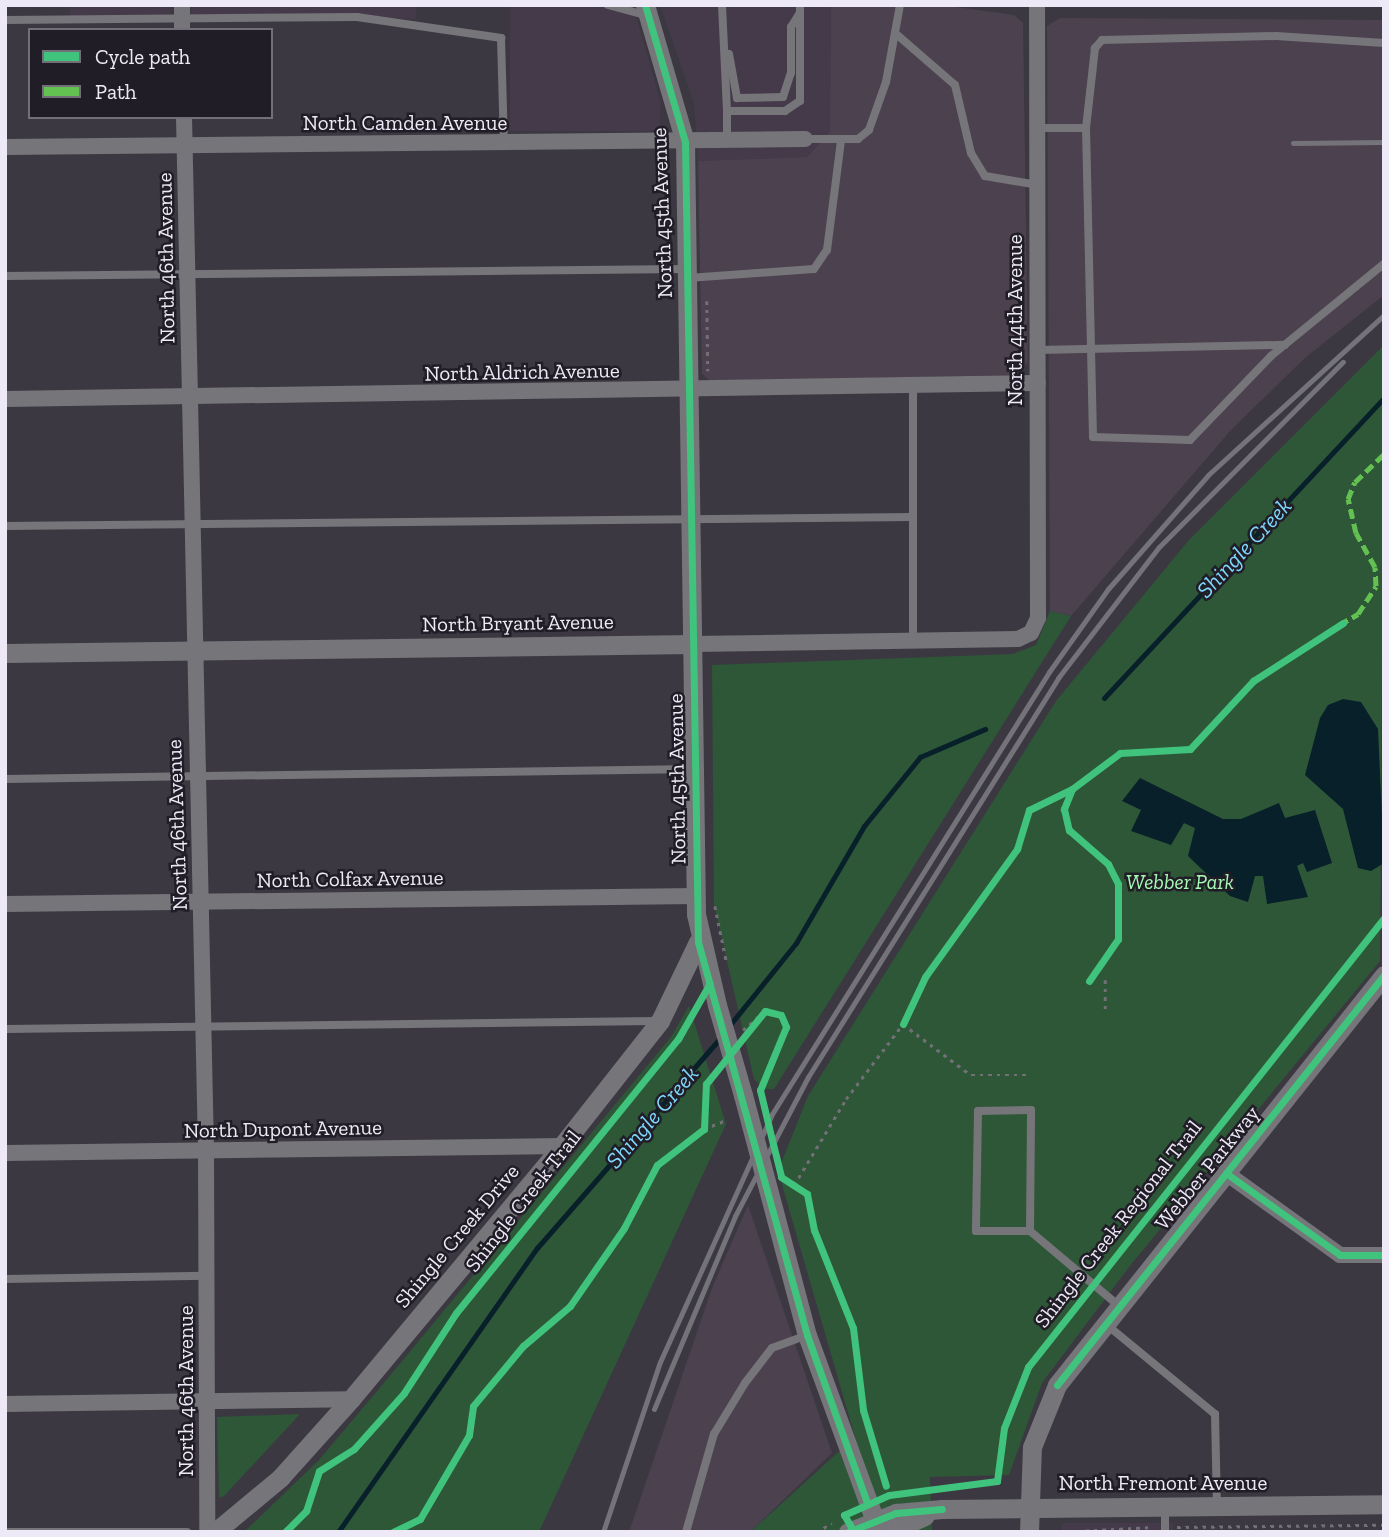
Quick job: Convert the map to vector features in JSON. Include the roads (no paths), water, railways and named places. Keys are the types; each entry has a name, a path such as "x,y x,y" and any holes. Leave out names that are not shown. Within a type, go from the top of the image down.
{"street":[{"name":"North 44th Avenue","path":"1031,633 1038,618 1037,5"},
{"name":"North 45th Avenue","path":"647,10 685,142 695,769 705,894 698,942 717,1005 751,1093 807,1335 875,1513"},
{"name":"North 46th Avenue","path":"184,119 190,524 206,1150 207,1532"},
{"name":"North Camden Avenue","path":"5,147 805,139"},
{"name":"North Aldrich Avenue","path":"5,399 690,391 1038,383"},
{"name":"North Bryant Avenue","path":"5,653 1018,639 1031,633"},
{"name":"North Colfax Avenue","path":"5,904 705,894"},
{"name":"Shingle Creek Drive","path":"215,1532 280,1478 351,1399 561,1146 660,1021 698,942"},
{"name":"Webber Parkway","path":"1029,1507 1032,1447 1057,1385 1118,1305 1226,1173 1378,995 1384,975"},
{"name":"North Dupont Avenue","path":"5,1153 561,1146"},
{"path":"1226,1173 1340,1255 1384,1255"},
{"path":"5,1404 351,1399"},
{"name":"North Fremont Avenue","path":"848,1532 875,1513 942,1509 1384,1504"},
{"path":"1029,1507 1029,1532"},
{"path":"889,1532 942,1509"}],"lane":[{"path":"608,5 647,10"},
{"path":"722,5 727,140"},
{"path":"805,139 841,140 869,130 900,5"},
{"path":"723,27 737,98 774,100 789,88 791,27 800,9"},
{"path":"727,111 785,111 800,101 800,9"},
{"path":"5,20 357,17 500,38 505,144"},
{"path":"895,33 955,85 971,153 985,176 1038,185"},
{"path":"1384,43 1276,36 1102,40 1095,48 1086,128 1093,437 1190,440 1285,345 1384,264"},
{"path":"1037,128 1086,128"},
{"path":"5,276 187,273 688,273 814,268 827,250 841,140"},
{"path":"1038,350 1285,345"},
{"path":"913,385 913,640"},
{"path":"5,526 913,517"},
{"path":"5,779 695,769"},
{"path":"5,1029 660,1021"},
{"path":"1030,1231 1031,1110 978,1111 976,1231 1030,1231 1118,1305"},
{"path":"5,1279 207,1276"},
{"path":"1105,1323 1215,1414 1217,1506"},
{"path":"686,1532 714,1434 744,1383 772,1348 807,1335"},
{"path":"1165,1506 1165,1529"},
{"path":"5,1532 187,1532"}],"water":[{"path":"1343,699 1361,702 1378,729 1384,863 1371,871 1358,868 1343,809 1305,775 1320,718 1328,705"},
{"path":"1140,778 1223,819 1241,819 1279,803 1285,818 1315,810 1332,863 1307,872 1303,863 1297,866 1308,897 1267,904 1263,876 1255,876 1248,902 1230,896 1188,856 1195,828 1184,823 1171,845 1131,831 1141,810 1122,801"}],"waterway":[{"name":"Shingle Creek","path":"1104,698 1384,398"},
{"name":"Shingle Creek","path":"729,1026 796,943 864,826 920,757 985,729"},
{"name":"Shingle Creek","path":"338,1532 537,1248 721,1037"}],"railway":[{"path":"1293,143 1384,142"},
{"path":"603,1532 660,1362 772,1114 1049,672 1108,589 1208,475 1384,315"},
{"path":"654,1409 735,1216 808,1077 1058,678 1159,547 1343,362"}],"park label":[{"name":"Webber Park","path":"1180,882"}]}
